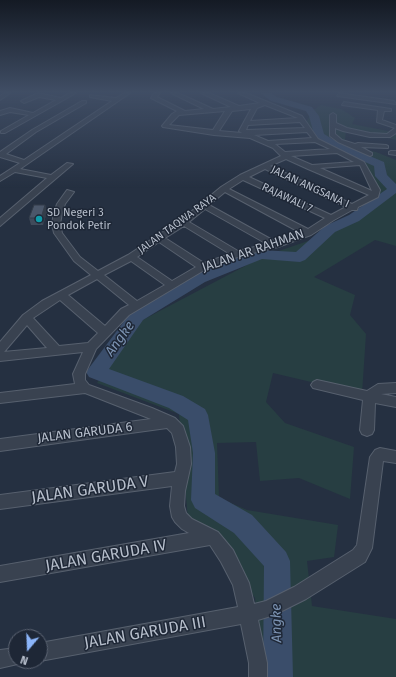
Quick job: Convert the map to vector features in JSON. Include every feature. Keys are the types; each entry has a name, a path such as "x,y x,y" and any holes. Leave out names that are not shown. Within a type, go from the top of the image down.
{"street":[{"path":"2,132 17,125"},
{"path":"1,155 34,131 46,125"},
{"path":"0,179 81,125"},
{"path":"166,125 165,126 188,130 247,135 310,130"},
{"path":"188,130 193,125"},
{"path":"214,133 219,125"},
{"path":"245,125 242,131 247,135 266,143 285,155 309,167 375,195 376,190 362,163 340,151 316,140 266,143"},
{"path":"306,125 316,140"},
{"path":"332,125 332,135 340,141 370,154"},
{"path":"333,125 345,130 380,136 388,136 396,130"},
{"path":"345,130 348,125"},
{"path":"351,125 383,130"},
{"path":"349,144 386,147"},
{"path":"285,155 340,151"},
{"path":"1,155 25,162"},
{"name":"JALAN TAQWA RAYA","path":"0,349 34,311 96,275 131,257 160,239 205,206 224,189 244,177 266,167 285,155"},
{"path":"309,167 362,163"},
{"path":"0,223 69,164"},
{"name":"JALAN ANGSANA I","path":"266,167 354,208"},
{"path":"13,170 52,177"},
{"name":"RAJAWALI 7","path":"244,177 331,218"},
{"path":"342,181 371,179"},
{"path":"224,189 308,233"},
{"path":"70,192 61,204 58,213 56,224 58,233 77,258 96,275 137,306"},
{"name":"JALAN AR RAHMAN","path":"85,388 79,382 79,374 91,347 125,312 203,267 238,254 275,245 308,233 331,218 354,208 375,195"},
{"path":"205,206 275,245"},
{"path":"184,222 238,254"},
{"path":"160,239 203,267"},
{"path":"131,257 172,285"},
{"path":"61,295 104,332"},
{"path":"27,318 56,350"},
{"path":"0,358 56,350 91,347"},
{"path":"318,385 396,402"},
{"path":"0,398 85,388 148,412 170,422 178,430 183,447 184,464 177,506 180,517 187,524 213,537 227,556 242,583 258,663 258,677"},
{"path":"367,430 369,396 378,389 396,388"},
{"name":"JALAN GARUDA 6","path":"0,444 170,422"},
{"name":"JALAN GARUDA III","path":"48,651 249,614 268,609 300,593 359,556 364,548 377,457 380,454 396,457"},
{"name":"JALAN GARUDA V","path":"0,502 181,478"},
{"name":"JALAN GARUDA IV","path":"0,574 213,537"}],"green space":[{"path":"307,125 355,125 388,131 396,129 396,140 358,131 346,132 344,146 376,152 396,160 396,246 375,240 314,277 355,295 350,315 366,334 362,394 273,373 266,402 285,423 354,447 350,499 299,478 260,481 256,442 217,443 219,498 247,510 338,525 334,557 307,561 312,606 396,619 396,677 263,677 255,598 213,543 188,520 179,414 97,383 137,323 264,256 311,240 378,202 365,165 316,138"}],"building":[{"path":"34,205 45,205 41,218 29,218"}],"waterway":[{"name":"Angke","path":"278,677 277,561 243,524 203,500 204,453 198,415 176,402 96,372 137,316 199,278 260,254 300,257 330,229 354,218 394,189 381,176 380,164 337,146 319,136 316,125"}],"place":[{"name":"SD Negeri 3 Pondok Petir","path":"39,219"}]}
